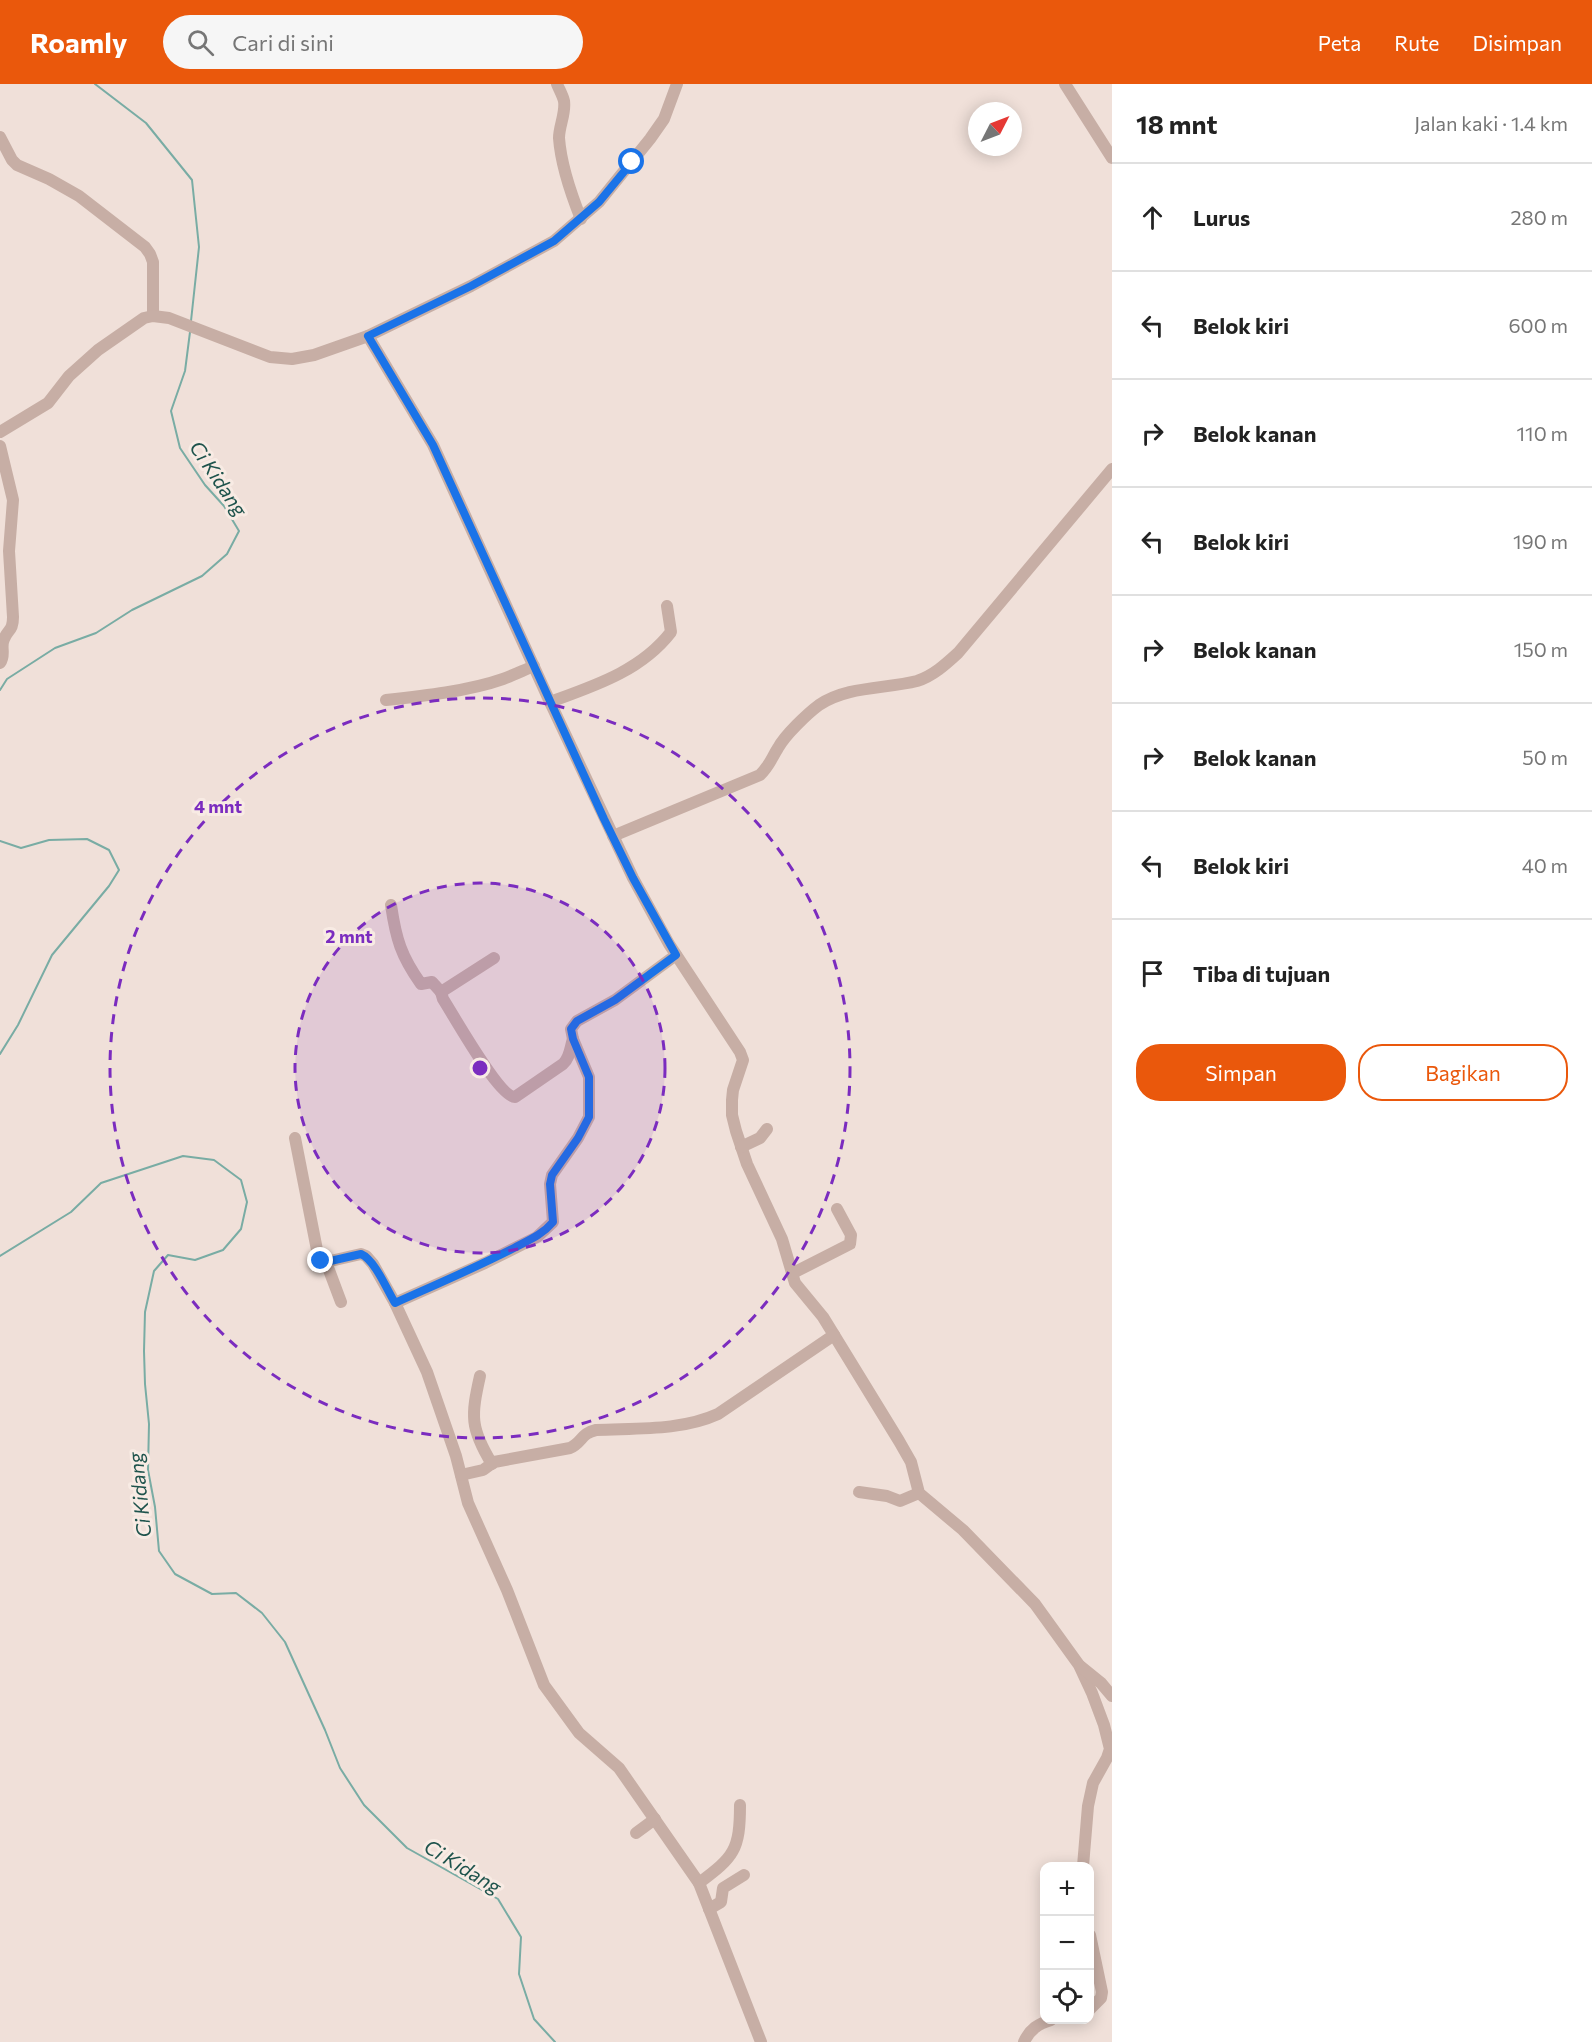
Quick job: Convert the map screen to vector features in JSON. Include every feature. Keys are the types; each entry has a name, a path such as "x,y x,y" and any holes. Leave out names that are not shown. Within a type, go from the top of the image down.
{"street":[{"path":"557,84 564,101 564,111 560,121 561,151 571,195 581,219"},
{"path":"0,432 48,403 69,376 101,347 134,323 153,316 169,318 270,357 292,359 314,355 368,336 471,286 554,241 599,202 651,140 664,119 678,84"},
{"path":"1065,84 1112,158"},
{"path":"0,137 17,165 49,178 79,196 145,247 153,262 153,316"},
{"path":"368,336 433,445 549,702 633,878 676,955 740,1052 742,1060 733,1090 732,1115 741,1147 782,1239 796,1285 821,1314 911,1462 919,1493 963,1530 1035,1604 1079,1665 1104,1725 1110,1749 1093,1783 1088,1806 1083,1862"},
{"path":"0,446 13,500 9,551 13,617 12,629 3,640 3,658 0,663"},
{"path":"613,836 760,775 770,765 778,747 820,705 848,693 918,681 938,671 958,653 1112,469"},
{"path":"549,702 632,669 671,632 667,606"},
{"path":"386,700 488,683 534,666"},
{"path":"391,905 396,935 404,958 421,984 432,982 441,992 443,999 486,1069 510,1097 515,1097 563,1064 568,1057 568,1050 573,1039"},
{"path":"395,1303 537,1237 553,1222 551,1180 589,1117 589,1077 571,1029 577,1021 615,1000 676,955"},
{"path":"441,992 494,958"},
{"path":"741,1147 760,1138 767,1129"},
{"path":"295,1138 316,1249 321,1261 326,1262 361,1254 366,1256 395,1303 427,1372 468,1503 507,1590 544,1685 579,1733 620,1768 699,1883 760,2042"},
{"path":"793,1273 850,1244 851,1235 837,1209"},
{"path":"326,1262 341,1302"},
{"path":"461,1475 483,1470 494,1462 570,1448 578,1444 587,1432 666,1427 705,1419 718,1413 834,1335"},
{"path":"480,1376 474,1402 473,1422 480,1445 492,1464"},
{"path":"859,1492 880,1494 900,1501 919,1493"},
{"path":"1079,1665 1101,1683 1112,1696"},
{"path":"699,1883 732,1854 738,1838 740,1805"},
{"path":"636,1833 655,1819"},
{"path":"709,1909 721,1902 723,1888 744,1875"},
{"path":"1094,1957 1102,1992 1101,1998 1094,2004"},
{"path":"1024,2042 1031,2030 1040,2024"}],"waterway":[{"name":"Ci Kidang","path":"95,84 146,123 192,180 199,247 191,321"},
{"name":"Ci Kidang","path":"0,690 7,679 55,648 96,633 132,610 202,576 227,554 239,531 224,506 205,485 180,448 171,411 185,371 190,332"},
{"name":"Ci Kidang","path":"0,841 21,848 49,840 87,839 109,850 119,870 109,886 52,955 18,1025 0,1054"},
{"name":"Ci Kidang","path":"0,1256 71,1212 101,1183 183,1156 214,1160 241,1180 247,1202 241,1229 223,1250 195,1260 168,1255 154,1271 145,1312 144,1351 149,1424 148,1470 155,1507 159,1551 175,1574 212,1594 236,1593 262,1613 285,1642 340,1768 364,1805 407,1848 498,1899 521,1937 519,1974 534,2019 555,2042"}],"route":[{"path":"321,1261 326,1262 361,1254 366,1256 395,1303 485,1263 537,1237 548,1228 553,1222 550,1184 552,1175 578,1138 589,1117 589,1077 571,1029 577,1021 615,1000 676,955 633,878 604,819 433,445 368,336 471,286 554,241 599,202 632,162"}]}
